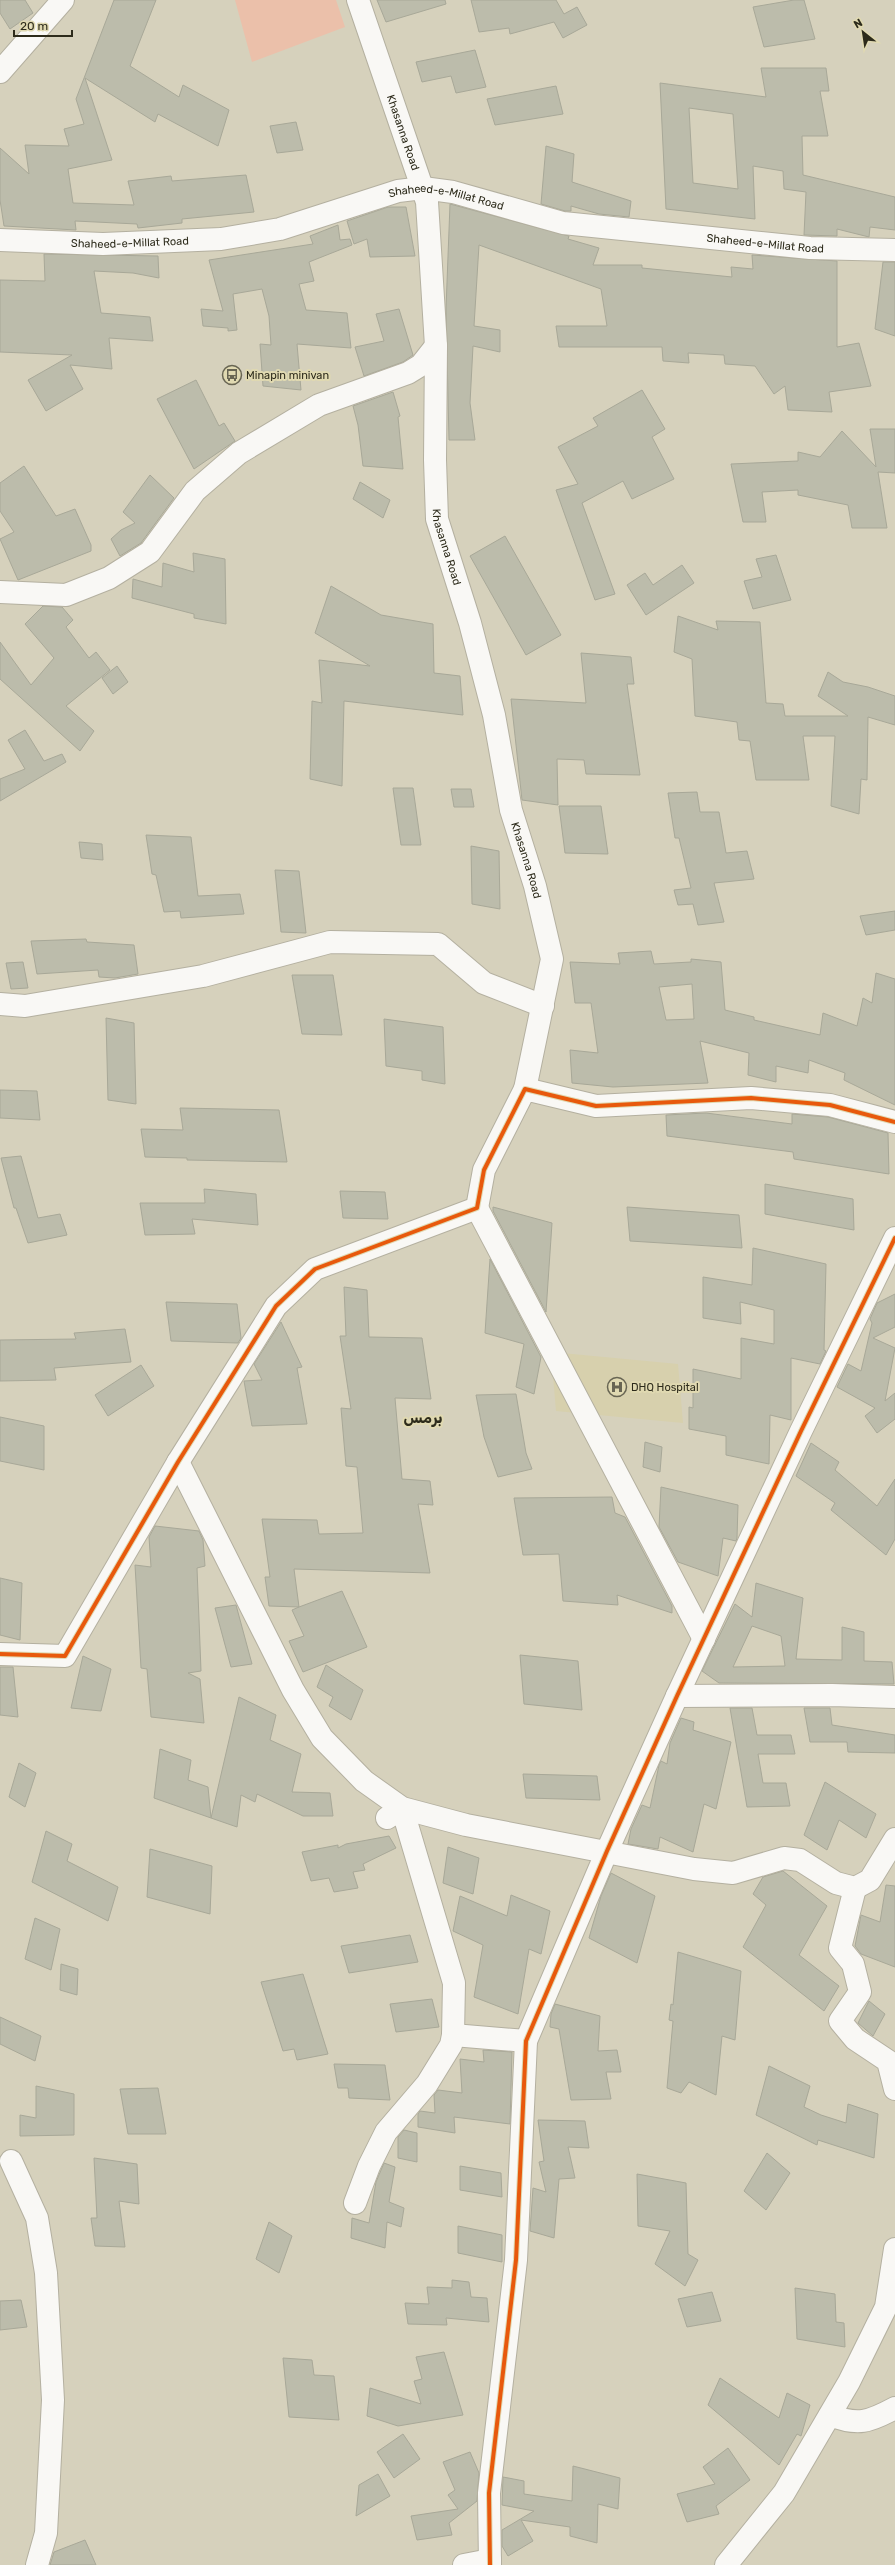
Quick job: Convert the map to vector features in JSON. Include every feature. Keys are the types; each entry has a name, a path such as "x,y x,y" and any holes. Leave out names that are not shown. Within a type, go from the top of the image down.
{"street":[{"path":"0,72 63,0"},
{"name":"Khasanna Road","path":"358,0 427,202 431,230 436,346 435,460 437,519 494,715 511,810 535,886 552,959 525,1089 484,1170 477,1208"},
{"name":"Shaheed-e-Millat Road","path":"0,240 103,244 221,239 280,229 398,191 423,188 453,192 563,223 810,248 895,250"},
{"path":"0,592 66,595 109,578 150,552 195,491 239,453 319,405 408,373 421,365 436,346"},
{"path":"0,1004 25,1006 203,976 330,942 438,944 484,983 542,1006"},
{"path":"525,1089 596,1106 751,1098 830,1105 895,1122"},
{"path":"0,1654 65,1656 178,1462 276,1306 315,1269 477,1208 704,1639"},
{"path":"464,2565 490,2562 489,2493 516,2260 526,2041 607,1851 677,1696 801,1431 895,1238"},
{"path":"178,1462 293,1690 322,1738 395,1813 454,1983 453,2035 451,2045 427,2084 386,2132 369,2166 355,2203"},
{"path":"677,1696 832,1695 895,1697"},
{"path":"395,1813 694,1868 733,1873 784,1858 800,1860 836,1883 855,1888 870,1880 895,1839"},
{"path":"855,1888 840,1948 853,1964 860,1992 840,2021 855,2039 888,2061 895,2088"},
{"path":"453,2035 526,2041"},
{"path":"10,2161 37,2218 46,2274 52,2400 46,2533 36,2565"},
{"path":"726,2565 784,2493 849,2382 886,2307 895,2249"},
{"path":"830,2415 847,2422 871,2421 895,2408"}],"shaded area":[{"path":"235,0 336,0 345,27 252,62"},
{"name":"DHQ Hospital","path":"551,1352 678,1364 683,1423 556,1411"}],"building":[{"path":"0,0 25,0 33,13 10,29 0,13"},
{"path":"114,0 156,0 130,66 179,97 183,85 229,110 218,146 158,114 155,122 85,78 112,160 68,169 73,203 134,205 128,181 171,176 172,181 246,175 254,212 182,219 182,223 138,228 137,224 75,221 76,230 4,226 0,200 0,148 29,174 25,145 69,146 64,129 84,124 76,99"},
{"path":"377,0 445,0 446,4 386,22"},
{"path":"471,0 556,0 564,14 577,7 587,25 563,38 554,22 510,34 509,28 479,32"},
{"path":"794,0 804,0 815,39 764,47 753,7"},
{"path":"475,50 486,87 456,93 451,76 422,82 416,62"},
{"path":"761,68 826,68 829,91 820,91 828,136 802,136 803,175 895,197 895,230 870,227 869,237 837,229 837,236 804,235 806,192 784,189 783,171 753,166 755,219 666,209 660,83 766,97","holes":["689,108 733,114 738,189 693,183"]},
{"path":"556,86 563,114 495,125 487,99"},
{"path":"296,122 303,150 277,153 270,126"},
{"path":"546,146 574,154 572,182 631,201 629,217 599,214 571,206 571,211 565,211 541,204"},
{"path":"450,204 569,236 568,239 599,248 593,265 642,265 642,268 732,277 731,267 753,269 752,255 837,261 837,347 859,343 871,386 829,392 832,412 788,410 785,386 774,394 755,366 725,364 724,355 688,353 689,363 663,361 662,347 559,347 556,326 607,326 601,289 479,245 474,326 500,330 500,352 473,346 470,403 475,440 449,440 446,309"},
{"path":"388,207 406,207 415,256 370,257 367,239 354,244 347,221"},
{"path":"338,225 340,240 350,239 352,245 309,262 314,281 299,284 306,310 347,313 351,348 297,344 301,390 263,386 260,344 271,345 269,316 262,289 233,294 237,330 228,331 228,328 203,326 201,309 223,311 209,260 313,244 310,236"},
{"path":"44,254 158,256 159,278 133,273 94,271 101,313 150,317 153,341 109,338 112,369 70,365 83,389 46,411 28,380 72,355 0,352 0,280 45,281"},
{"path":"883,262 895,262 895,336 875,329"},
{"path":"399,309 413,355 403,362 364,376 355,347 384,341 376,314"},
{"path":"196,380 219,426 224,423 235,441 194,469 157,399"},
{"path":"642,390 665,429 652,437 674,479 632,499 623,481 582,503 615,594 595,600 556,490 578,484 558,447 598,426 593,418"},
{"path":"393,392 400,416 398,417 403,469 363,466 358,425 353,406"},
{"path":"870,429 895,429 895,473 878,472 887,528 852,528 848,505 798,495 798,490 762,492 766,522 743,522 731,464 798,461 798,452 820,457 842,431 876,467"},
{"path":"24,466 56,516 75,509 91,545 91,551 18,580 0,539 14,532 0,511 0,483"},
{"path":"150,475 174,498 141,543 120,556 111,539 121,530 135,523 123,512"},
{"path":"360,482 390,500 383,518 353,499"},
{"path":"505,536 561,635 526,655 470,556"},
{"path":"193,553 225,559 226,624 194,618 194,614 132,598 133,579 162,587 163,563 194,572"},
{"path":"776,555 791,600 753,609 744,581 762,577 756,559"},
{"path":"682,565 694,583 646,615 627,585 645,573 653,585"},
{"path":"331,586 381,615 433,624 434,673 460,676 463,715 344,701 342,786 310,779 312,701 322,703 319,660 370,666 315,633"},
{"path":"43,606 62,607 73,620 66,627 89,658 96,652 110,670 66,706 94,731 80,751 0,679 0,642 31,685 54,658 25,624"},
{"path":"678,616 718,630 716,621 760,622 766,703 783,704 785,716 848,716 818,696 828,672 843,682 868,687 895,696 895,725 868,717 867,780 861,779 859,814 831,806 835,736 803,736 809,780 756,780 750,741 739,740 737,722 695,716 692,659 674,652"},
{"path":"581,653 631,657 634,684 627,684 640,775 586,774 584,760 557,759 558,805 522,800 511,699 586,703"},
{"path":"117,666 128,682 113,694 102,678"},
{"path":"25,730 44,761 62,754 66,762 0,801 0,779 25,769 8,740"},
{"path":"393,788 413,788 421,845 401,845"},
{"path":"451,789 471,789 474,807 454,807"},
{"path":"697,792 700,812 719,812 726,853 747,851 754,879 714,883 724,922 698,925 693,904 678,905 674,890 691,888 679,838 675,838 668,793"},
{"path":"559,806 601,806 608,854 565,853"},
{"path":"146,835 191,837 198,896 240,894 244,914 181,918 180,911 164,912 156,875 152,874"},
{"path":"79,842 102,844 103,860 81,858"},
{"path":"471,846 499,851 500,909 472,904"},
{"path":"275,870 299,871 306,933 281,932"},
{"path":"895,911 895,930 866,935 860,916"},
{"path":"86,939 87,942 134,945 138,974 115,978 99,977 98,970 37,974 31,941"},
{"path":"651,951 654,964 691,962 691,959 721,962 725,1010 754,1017 754,1020 820,1035 823,1013 857,1026 863,998 872,1003 876,973 895,979 895,1105 844,1080 845,1073 809,1060 808,1073 776,1066 776,1082 748,1075 749,1053 700,1041 708,1083 613,1087 572,1083 570,1050 598,1053 591,1003 575,1003 570,962 620,964 618,953","holes":["692,984 694,1019 666,1020 659,987"]},
{"path":"23,962 28,988 11,989 6,963"},
{"path":"292,975 333,975 342,1035 302,1034"},
{"path":"106,1018 134,1023 136,1104 108,1100"},
{"path":"384,1019 443,1027 445,1084 422,1080 422,1071 386,1066"},
{"path":"0,1090 37,1091 40,1120 0,1118"},
{"path":"180,1108 279,1110 287,1162 187,1160 187,1158 145,1157 141,1129 183,1130"},
{"path":"706,1113 792,1124 792,1114 828,1117 888,1133 889,1174 794,1159 793,1152 667,1136 666,1115"},
{"path":"21,1156 38,1218 60,1214 67,1235 28,1243 16,1208 14,1208 1,1158"},
{"path":"765,1184 853,1199 854,1230 765,1214"},
{"path":"204,1189 256,1194 258,1225 192,1219 195,1234 145,1235 140,1203 205,1203"},
{"path":"340,1191 385,1192 388,1219 343,1218"},
{"path":"493,1207 552,1223 546,1312 493,1211"},
{"path":"627,1207 739,1215 742,1248 630,1241"},
{"path":"753,1248 826,1264 824,1350 826,1351 820,1364 791,1358 791,1420 770,1415 769,1464 726,1455 726,1436 689,1429 689,1407 693,1408 693,1369 741,1379 741,1338 774,1344 774,1310 740,1302 741,1324 703,1318 703,1277 752,1285"},
{"path":"490,1259 541,1357 534,1394 516,1387 524,1344 485,1333"},
{"path":"344,1287 367,1290 369,1337 422,1338 431,1399 395,1398 402,1479 430,1481 433,1505 418,1504 430,1573 294,1569 299,1607 269,1606 265,1577 270,1577 262,1519 317,1520 319,1534 363,1533 357,1467 346,1466 341,1408 351,1409 340,1336 346,1336"},
{"path":"895,1294 895,1327 873,1338 895,1348 885,1401 895,1393 895,1419 877,1433 865,1416 875,1408 837,1387 848,1364 861,1371 872,1323 870,1319 877,1303"},
{"path":"166,1302 237,1304 241,1338 238,1343 171,1341"},
{"path":"281,1322 302,1367 297,1368 307,1424 252,1426 244,1381 262,1380 254,1364"},
{"path":"125,1329 131,1362 54,1368 56,1380 0,1381 0,1340 76,1339 74,1333"},
{"path":"141,1365 154,1386 108,1416 95,1395"},
{"path":"516,1394 526,1453 532,1469 498,1477 484,1437 476,1395"},
{"path":"0,1417 44,1426 44,1470 0,1461"},
{"path":"645,1442 662,1447 660,1472 643,1467"},
{"path":"811,1443 839,1462 835,1470 877,1506 895,1479 895,1539 886,1555 831,1510 835,1503 796,1476"},
{"path":"661,1487 738,1505 737,1538 736,1541 723,1538 718,1576 678,1562 659,1527"},
{"path":"612,1497 615,1513 625,1517 672,1606 672,1613 617,1595 618,1605 563,1601 559,1554 523,1555 514,1498"},
{"path":"155,1526 199,1531 203,1540 205,1566 197,1568 201,1671 188,1673 200,1679 204,1723 151,1717 147,1669 141,1668 135,1565 151,1567 149,1537"},
{"path":"0,1578 22,1583 20,1640 0,1635"},
{"path":"756,1583 803,1598 796,1659 842,1660 842,1627 864,1632 864,1661 892,1662 894,1684 719,1683 702,1671 735,1604 752,1617","holes":["752,1626 781,1636 785,1666 733,1667"]},
{"path":"342,1591 367,1647 303,1672 289,1641 304,1636 292,1610"},
{"path":"236,1605 252,1664 231,1667 215,1608"},
{"path":"520,1655 578,1661 582,1710 524,1704"},
{"path":"83,1656 111,1669 101,1711 71,1708"},
{"path":"326,1665 363,1690 351,1720 329,1706 333,1697 317,1687"},
{"path":"0,1667 13,1667 18,1717 0,1715"},
{"path":"239,1697 276,1715 270,1740 301,1754 292,1792 330,1793 333,1816 303,1816 257,1794 255,1802 241,1795 237,1827 211,1818"},
{"path":"730,1708 752,1708 757,1735 791,1735 795,1754 758,1754 763,1783 786,1783 790,1806 747,1807"},
{"path":"804,1708 830,1708 832,1725 895,1735 895,1753 848,1752 847,1742 810,1742"},
{"path":"681,1718 694,1722 693,1730 731,1742 716,1809 704,1804 693,1852 660,1837 658,1849 628,1844 631,1829 642,1805 650,1808 659,1765 661,1761 667,1764 670,1743"},
{"path":"160,1749 191,1760 188,1780 208,1787 211,1818 154,1798"},
{"path":"19,1763 36,1773 25,1807 9,1797"},
{"path":"523,1774 597,1776 600,1800 526,1798"},
{"path":"825,1782 876,1814 866,1838 839,1820 827,1850 804,1835"},
{"path":"46,1831 72,1844 67,1861 118,1887 108,1921 32,1882"},
{"path":"389,1836 396,1848 363,1864 365,1870 353,1872 358,1888 334,1892 329,1878 311,1881 302,1852 338,1845 338,1848 346,1844"},
{"path":"448,1847 479,1858 473,1894 443,1883"},
{"path":"150,1849 212,1866 210,1914 147,1897"},
{"path":"783,1871 827,1906 799,1955 839,1986 824,2011 743,1947 766,1905 753,1894 763,1877"},
{"path":"611,1873 655,1896 637,1963 589,1938 601,1896"},
{"path":"886,1885 895,1886 895,1967 861,1954 855,1946 861,1915 880,1922"},
{"path":"511,1895 550,1911 541,1954 529,1949 518,2014 474,1997 483,1945 453,1931 460,1896 507,1916"},
{"path":"35,1918 60,1929 51,1970 25,1959"},
{"path":"410,1935 418,1962 349,1973 341,1946"},
{"path":"678,1952 741,1971 735,2040 722,2036 716,2095 689,2082 681,2093 667,2088 673,2021 669,2020 671,2004 673,2005"},
{"path":"61,1964 78,1969 77,1995 60,1990"},
{"path":"303,1974 328,2054 297,2060 294,2049 283,2051 261,1982"},
{"path":"432,1999 439,2027 396,2032 390,2004"},
{"path":"869,2001 885,2014 873,2036 858,2023"},
{"path":"555,2004 600,2016 598,2051 617,2050 621,2072 606,2072 611,2099 571,2100 559,2029 550,2027 551,2014"},
{"path":"0,2017 41,2036 35,2061 0,2044"},
{"path":"483,2050 512,2052 510,2124 454,2117 455,2133 418,2127 418,2114 420,2111 435,2113 434,2095 438,2090 462,2093 460,2059 484,2062"},
{"path":"334,2064 385,2065 390,2100 349,2098 348,2088 338,2088"},
{"path":"769,2066 810,2086 804,2107 821,2115 846,2123 848,2104 878,2114 874,2158 818,2140 817,2145 756,2115"},
{"path":"36,2086 74,2094 74,2135 20,2136 20,2115 36,2118"},
{"path":"158,2088 166,2134 128,2134 120,2089"},
{"path":"538,2120 585,2121 589,2148 568,2147 575,2178 559,2179 554,2238 530,2231 533,2188 546,2192 539,2162 544,2161"},
{"path":"404,2130 417,2133 417,2162 398,2158 398,2137"},
{"path":"767,2153 790,2173 766,2210 744,2191"},
{"path":"94,2158 137,2164 139,2204 119,2201 125,2247 95,2246 91,2218 97,2218"},
{"path":"384,2163 395,2167 389,2202 404,2208 401,2227 387,2222 385,2248 351,2238 352,2218 369,2223 376,2182"},
{"path":"460,2166 501,2173 502,2197 460,2190"},
{"path":"637,2174 686,2183 688,2254 698,2260 685,2286 655,2264 670,2231 638,2226"},
{"path":"269,2222 292,2236 279,2273 256,2259"},
{"path":"458,2226 502,2235 502,2262 458,2253"},
{"path":"452,2280 469,2282 471,2297 487,2298 489,2322 446,2318 447,2325 408,2324 405,2303 429,2304 427,2287 452,2288"},
{"path":"795,2288 835,2294 836,2322 844,2323 845,2347 797,2339"},
{"path":"712,2292 721,2321 687,2327 678,2299"},
{"path":"21,2300 27,2327 0,2330 0,2301"},
{"path":"444,2352 463,2415 398,2426 367,2416 370,2388 421,2404 414,2381 422,2379 416,2357"},
{"path":"283,2358 312,2360 314,2375 334,2376 339,2420 289,2417"},
{"path":"720,2378 779,2418 787,2393 810,2405 801,2436 797,2434 779,2465 708,2405"},
{"path":"403,2434 420,2459 394,2478 377,2452"},
{"path":"728,2448 750,2480 716,2506 719,2514 687,2522 677,2494 715,2484 703,2467"},
{"path":"470,2452 479,2473 477,2501 449,2523 452,2535 417,2540 411,2516 458,2509 448,2495 455,2490 443,2462"},
{"path":"573,2466 620,2478 618,2509 598,2504 597,2543 570,2536 570,2527 521,2520 533,2541 508,2556 502,2546 502,2530 534,2511 502,2505 503,2477 524,2481 524,2494 572,2501"},
{"path":"378,2474 390,2496 356,2516 359,2485"},
{"path":"85,2540 96,2565 50,2565 54,2552"}],"cycle path":[{"path":"0,1654 65,1656 178,1462 276,1306 315,1269 477,1208 484,1170 525,1089 596,1106 751,1098 830,1105 895,1122"},
{"path":"490,2565 489,2493 516,2260 526,2041 607,1851 677,1696 801,1431 895,1238"}],"place":[{"name":"Minapin minivan","path":"232,375"},
{"name":"DHQ Hospital","path":"617,1387"}],"district":[{"name":"برمس","path":"423,1418"}]}
